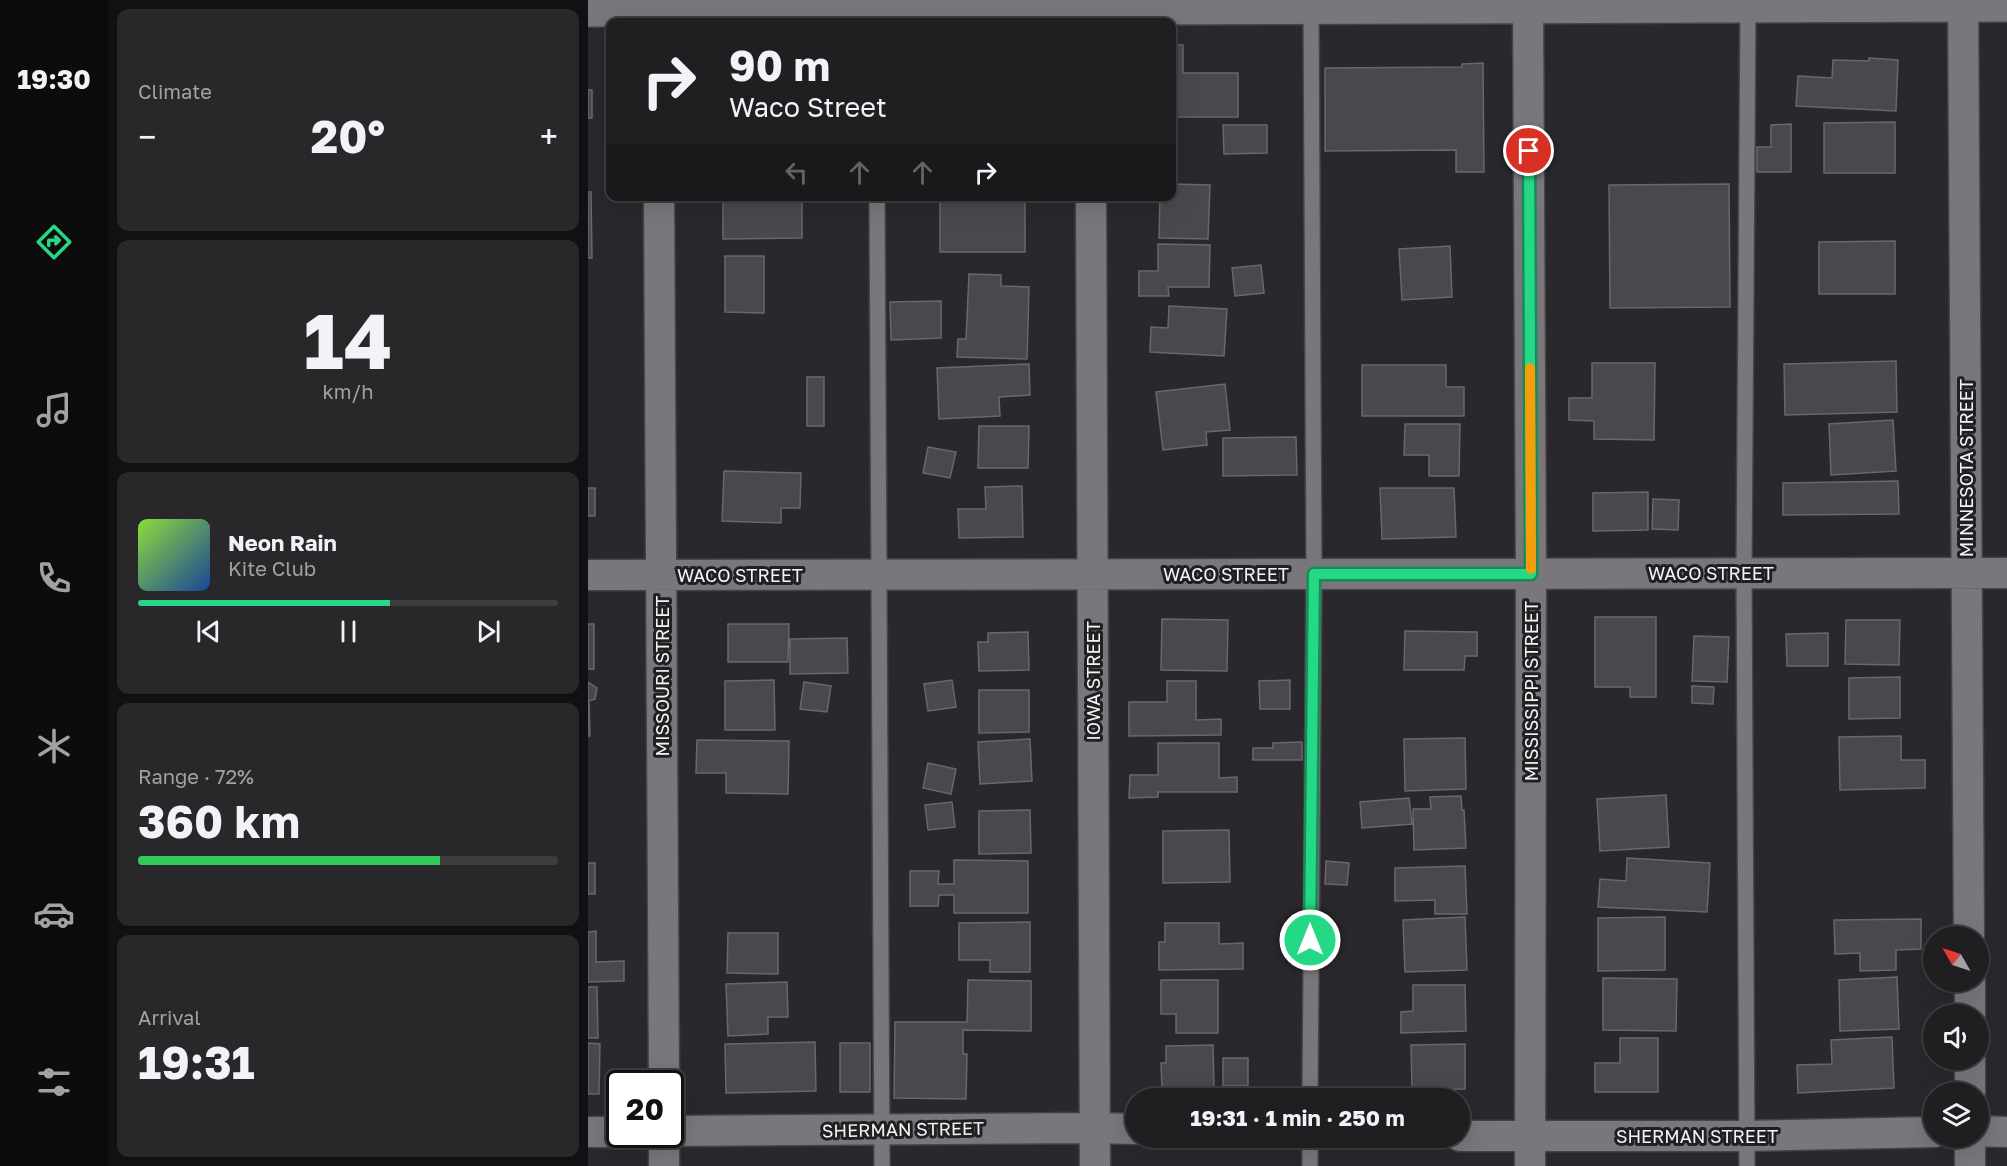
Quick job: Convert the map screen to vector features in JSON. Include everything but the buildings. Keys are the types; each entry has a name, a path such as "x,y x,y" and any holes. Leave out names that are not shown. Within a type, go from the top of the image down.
{"street":[{"path":"588,10 1090,10 1311,4 1528,3 1963,3 2007,5"},
{"name":"MISSISSIPPI STREET","path":"1528,3 1531,574 1530,1166"},
{"name":"MINNESOTA STREET","path":"1963,3 1969,926"},
{"name":"MISSOURI STREET","path":"659,201 664,1070"},
{"name":"IOWA STREET","path":"1091,201 1095,1166"},
{"name":"WACO STREET","path":"588,575 2007,573"},
{"name":"SHERMAN STREET","path":"684,1131 1125,1129"},
{"path":"1989,1131 2007,1132"},
{"path":"588,1132 606,1132"},
{"name":"SHERMAN STREET","path":"1470,1136 1747,1136 1923,1132"},
{"path":"664,1148 664,1166"},
{"path":"1970,1148 1970,1166"}],"lane":[{"path":"1747,1166 1744,573 1748,3"},
{"path":"1310,1088 1310,827 1314,574 1311,4"},
{"path":"877,201 882,1166"},
{"path":"1310,1148 1310,1166"}],"slow traffic":[{"path":"1530,368 1531,569"}],"route":[{"path":"1310,940 1314,574 1531,574 1529,151"}]}
